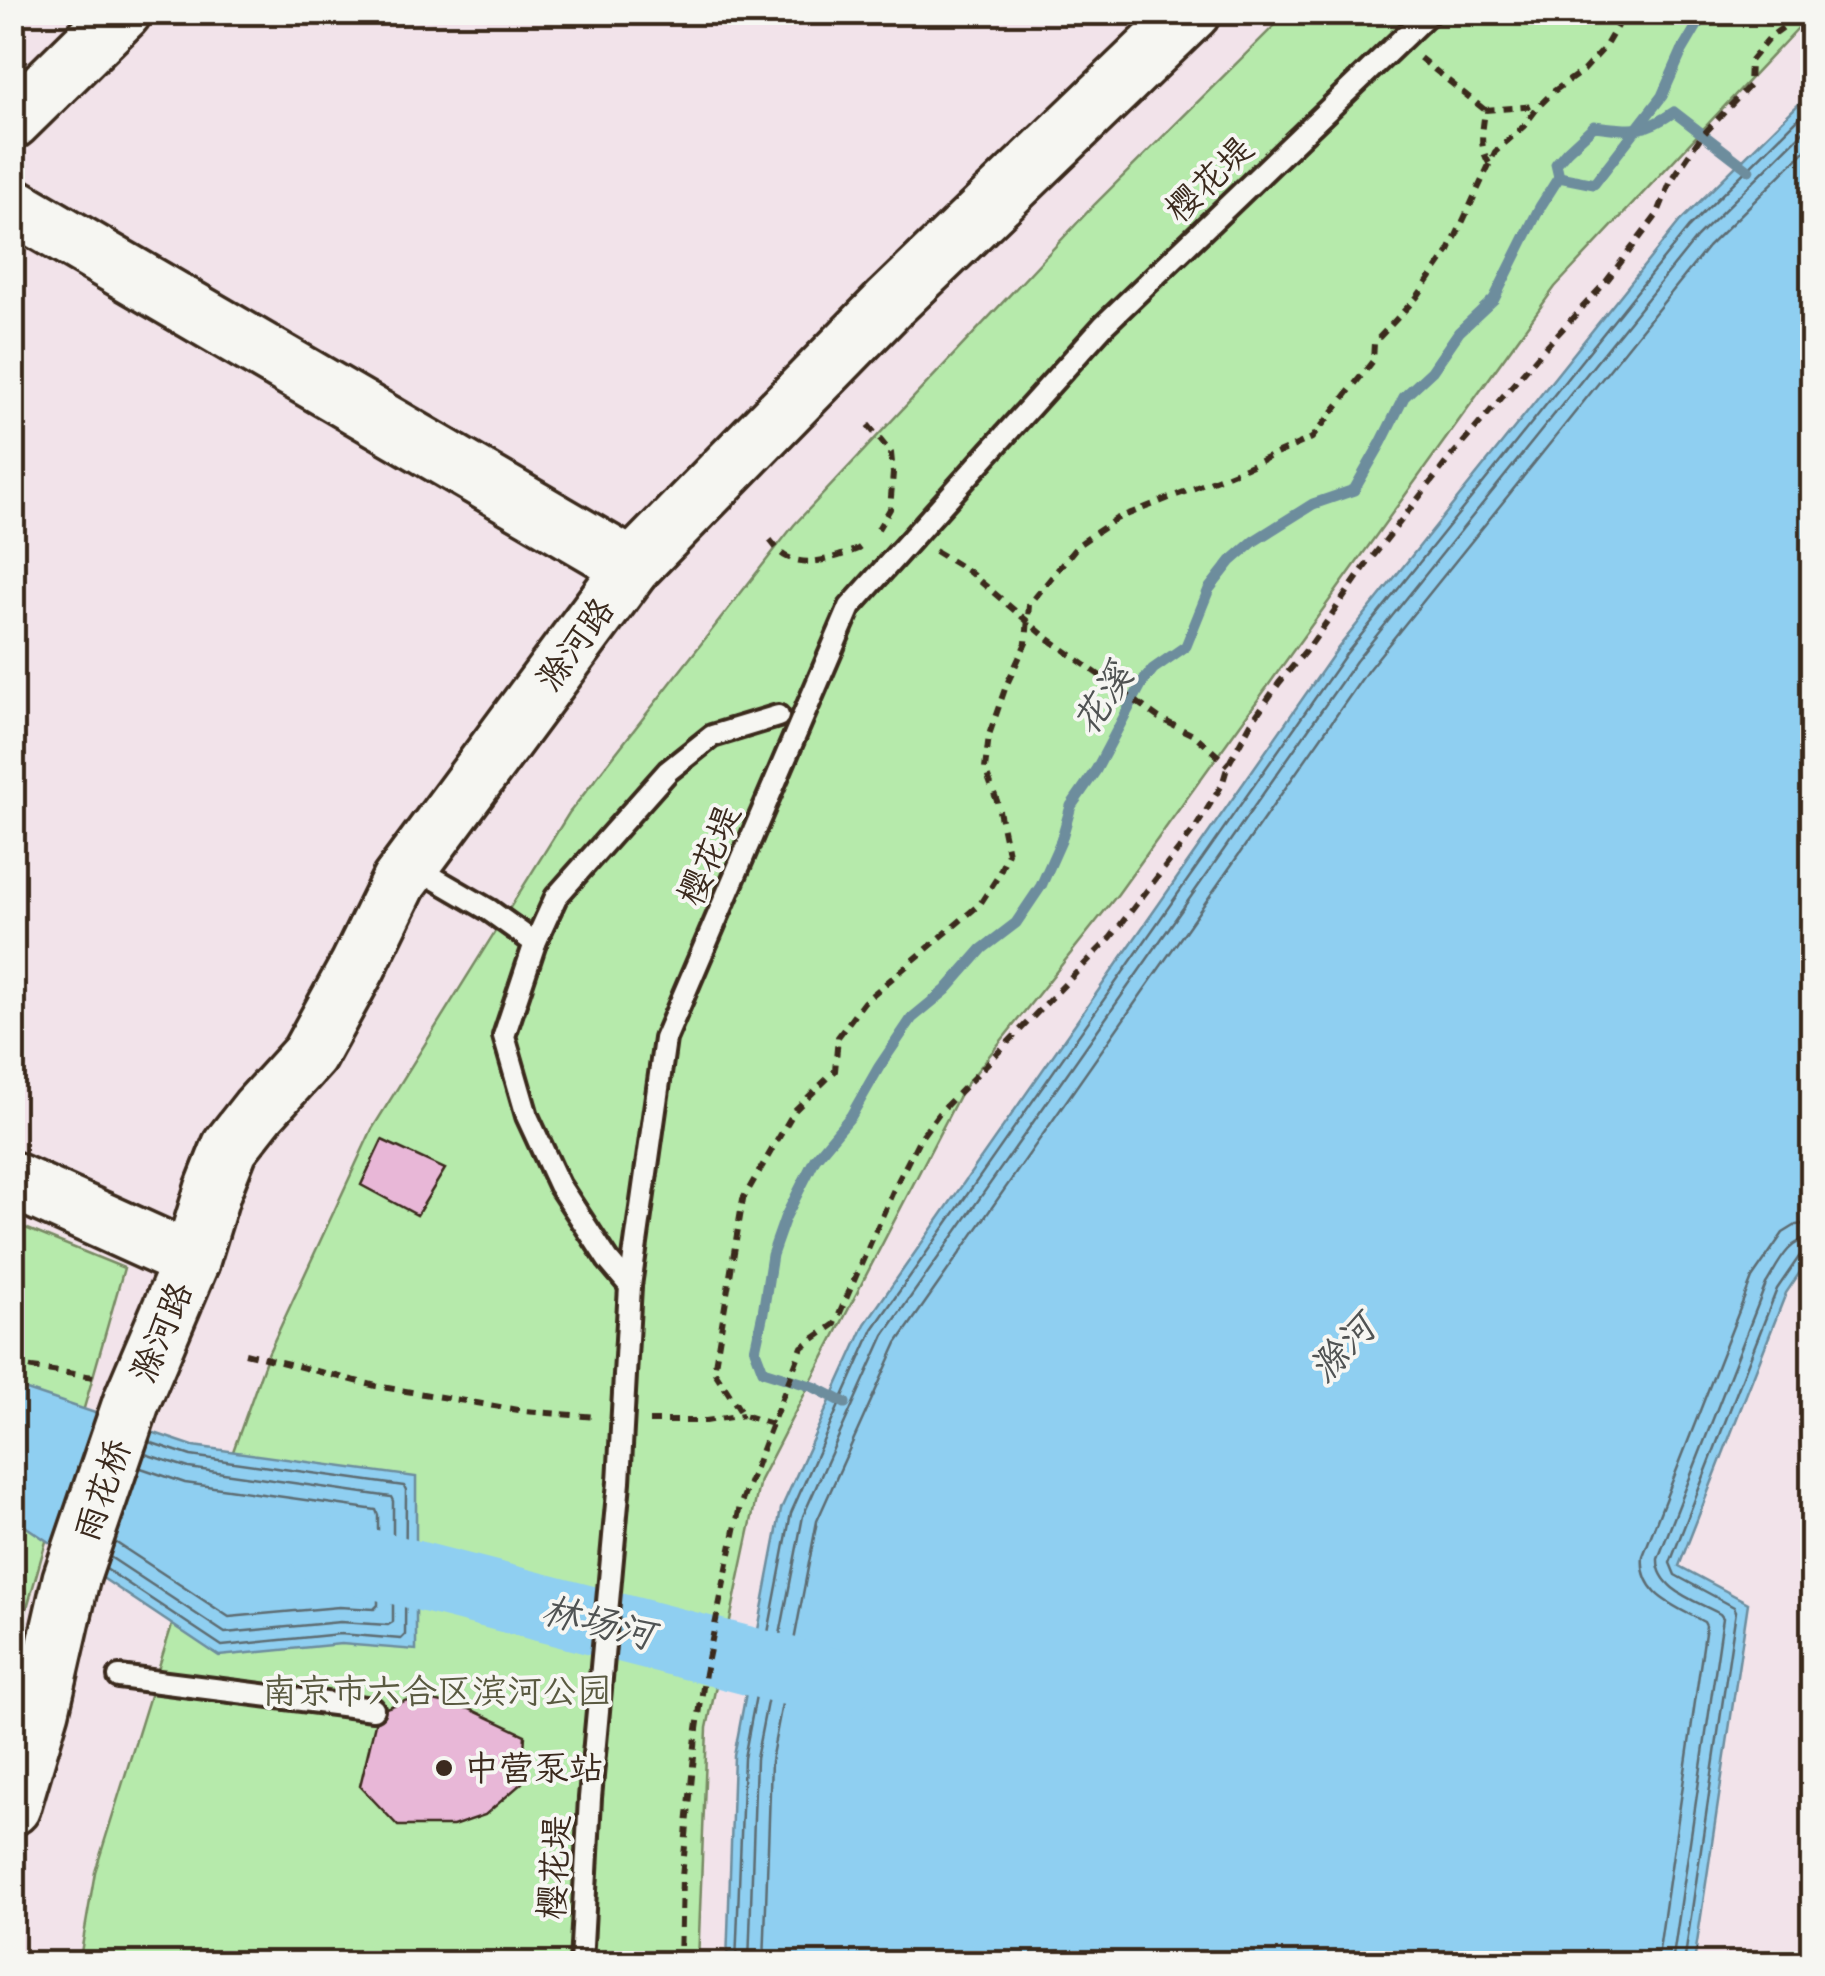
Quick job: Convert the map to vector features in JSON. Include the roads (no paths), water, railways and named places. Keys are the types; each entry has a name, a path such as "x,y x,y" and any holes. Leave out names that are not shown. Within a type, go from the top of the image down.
{"street":[{"path":"12,121 123,12"},
{"name":"滁河路","path":"116,1389 190,1261 230,1147 308,1055 399,882 632,567 890,302 1192,12"},
{"path":"12,206 632,567"},
{"path":"12,1180 190,1261"},
{"name":"雨花桥","path":"12,1807 41,1710 116,1389"}],"lane":[{"name":"樱花堤","path":"581,1964 590,1798 619,1482 630,1286 665,1039 850,607 1104,325 1430,12"},
{"path":"630,1286 558,1185 527,1116 504,1036 535,943 556,897 668,771 712,736 778,716"},
{"path":"412,866 489,910 535,943"},
{"path":"120,1676 373,1709"}],"water":[{"name":"滁河","path":"1812,91 1812,1254 1786,1293 1679,1566 1748,1603 1694,1963 727,1963 734,1756 781,1509 865,1324 1338,648 1680,221"},
{"path":"12,1385 193,1446 416,1477 416,1650 341,1644 219,1656 13,1518"}],"waterway":[{"name":"花溪","path":"845,1403 814,1387 763,1371 755,1350 772,1255 785,1218 815,1159 851,1116 912,1018 946,990 982,949 1016,923 1041,886 1071,806 1096,770 1142,683 1153,669 1186,646 1209,589 1231,561 1254,541 1313,504 1354,490 1404,397 1432,371 1459,332 1494,299 1559,177 1594,184 1662,96 1705,12"},
{"path":"1559,177 1556,164 1594,126 1636,129 1674,112 1749,170"},
{"name":"林场河","path":"326,1552 839,1684"}],"place":[{"name":"中营泵站","path":"444,1768"}],"park label":[{"name":"南京市六合区滨河公园","path":"437,1691"}]}
